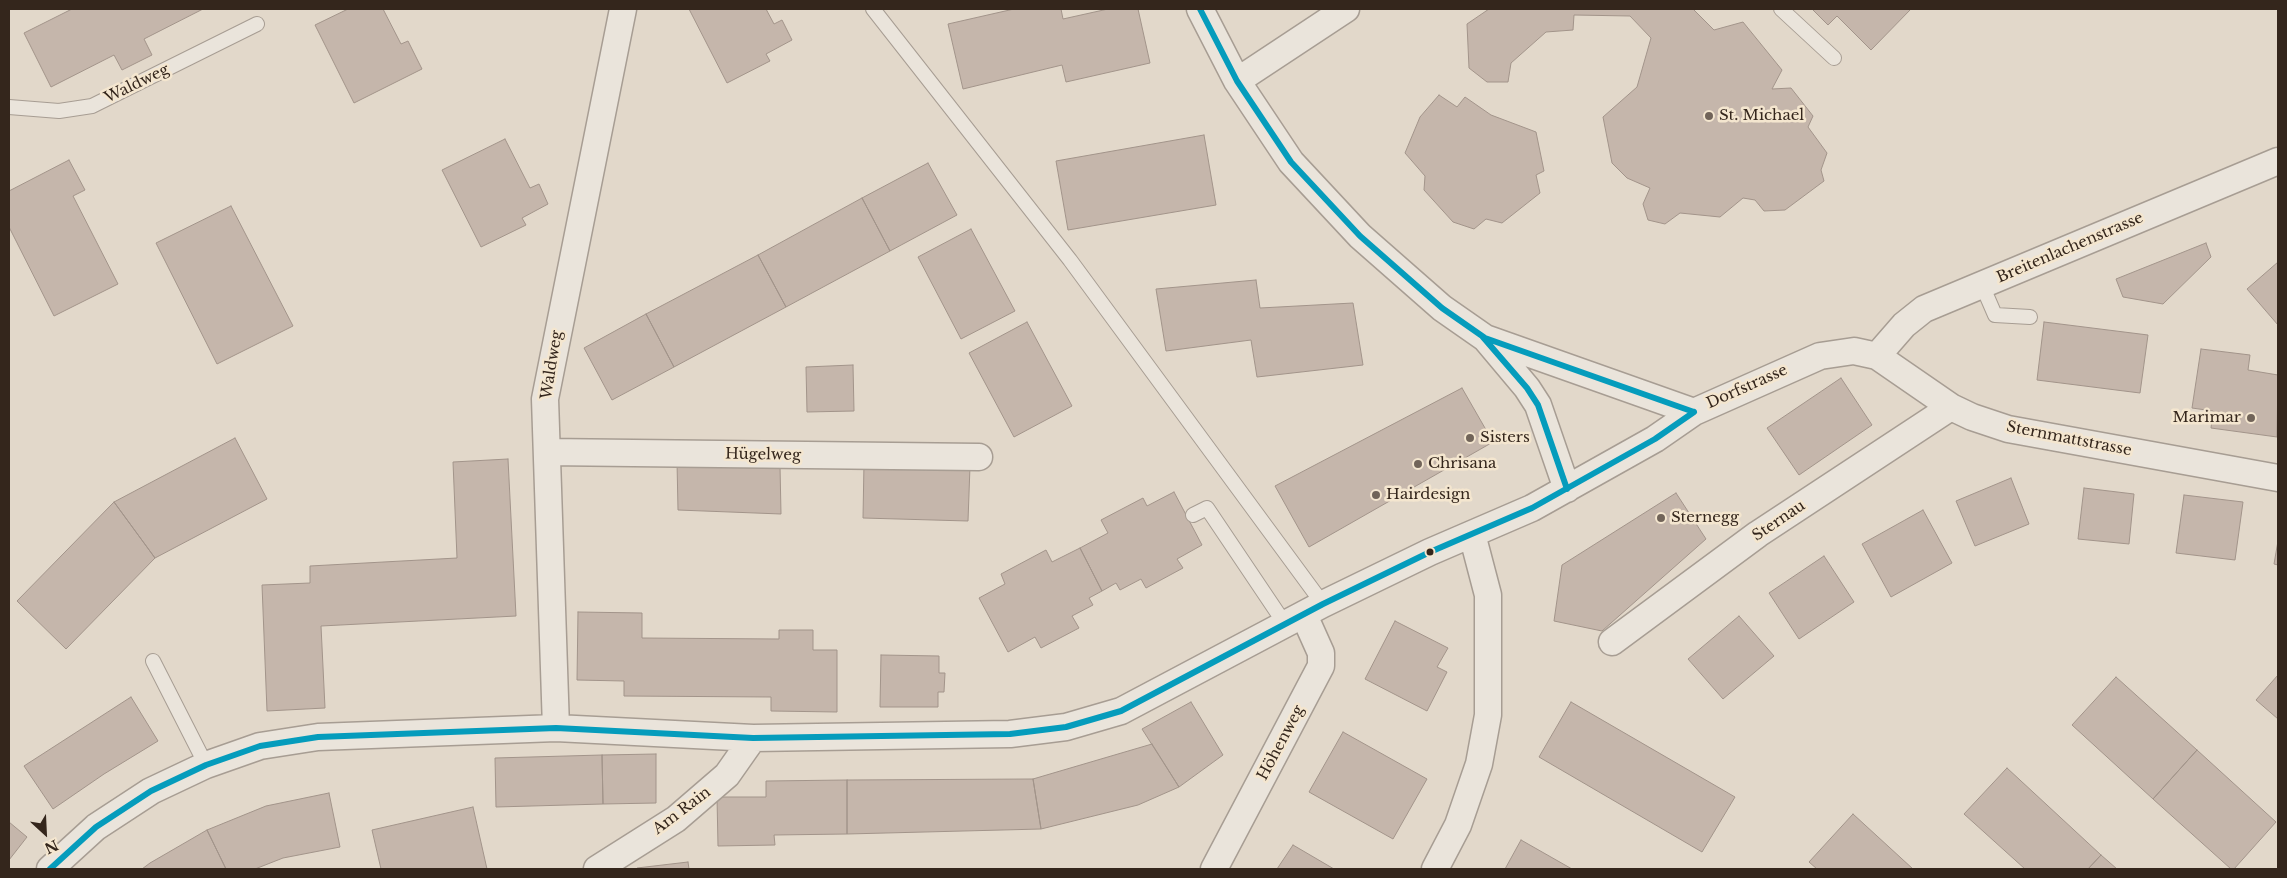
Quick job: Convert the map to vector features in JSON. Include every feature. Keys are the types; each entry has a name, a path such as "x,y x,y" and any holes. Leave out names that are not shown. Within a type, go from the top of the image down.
{"street":[{"name":"Waldweg","path":"556,728 545,399 623,9"},
{"path":"1200,9 1237,81 1291,162 1360,236 1442,308 1484,338 1528,388 1538,405 1567,489"},
{"path":"1237,81 1346,9"},
{"name":"Breitenlachenstrasse","path":"1877,356 1904,325 1924,309 2278,161"},
{"path":"2246,174 2278,181"},
{"path":"1484,338 1694,412"},
{"name":"Dorfstrasse","path":"50,869 96,827 151,792 206,765 260,746 318,737 556,728 753,738 1010,734 1066,727 1121,711 1304,614 1430,552 1532,508 1655,438 1694,412 1820,356 1854,351 1877,356"},
{"name":"Sternmattstrasse","path":"1877,356 1951,407 1972,417 2008,429 2278,478"},
{"name":"Sternau","path":"1612,642 1758,534 1951,407"},
{"name":"Hügelweg","path":"547,452 979,457"},
{"path":"1435,869 1458,825 1479,764 1488,715 1488,595 1472,534"},
{"name":"Höhenweg","path":"1214,869 1321,666 1321,653 1304,614"},
{"name":"Am Rain","path":"597,869 676,819 727,775 753,738"}],"lane":[{"path":"872,9 1070,260 1304,614"},
{"path":"1781,9 1834,58"},
{"name":"Waldweg","path":"9,107 59,112 92,106 257,24"},
{"path":"1982,285 1995,315 2030,317"},
{"path":"1193,515 1207,508 1304,614"},
{"path":"153,661 206,765"}],"building":[{"path":"72,9 203,9 144,39 152,55 122,70 114,55 51,87 24,33"},
{"path":"348,9 383,9 401,44 408,41 422,69 354,103 315,25"},
{"path":"689,9 766,9 774,24 782,20 792,40 766,54 770,61 727,83"},
{"path":"1014,9 1061,9 1063,19 1108,9 1138,9 1150,63 1066,82 1062,65 963,89 948,24"},
{"name":"St. Michael","path":"1489,9 1693,9 1714,30 1743,22 1782,70 1772,89 1791,88 1813,116 1808,127 1827,153 1821,170 1824,181 1785,210 1764,211 1755,200 1743,198 1720,217 1680,213 1665,224 1648,220 1643,204 1650,188 1627,178 1612,163 1603,117 1637,87 1651,38 1630,16 1574,15 1573,30 1546,32 1511,63 1508,82 1487,82 1469,68 1467,24"},
{"path":"1812,9 1911,9 1871,50 1837,16 1828,25"},
{"path":"1439,95 1457,107 1465,97 1491,115 1536,132 1544,171 1536,175 1540,193 1502,223 1486,219 1474,229 1453,222 1424,190 1425,176 1405,153 1420,117"},
{"path":"1204,135 1216,205 1068,230 1056,161"},
{"path":"505,139 530,188 539,184 548,204 522,218 526,225 481,247 442,170"},
{"path":"69,160 85,190 73,196 118,284 54,316 9,227 9,191"},
{"path":"928,163 957,215 890,251 862,198"},
{"path":"862,198 890,251 786,307 758,255"},
{"path":"231,206 293,326 217,364 156,243"},
{"path":"971,229 1015,311 961,339 918,257"},
{"path":"2206,243 2211,257 2163,304 2123,297 2116,279"},
{"path":"758,255 786,307 674,367 646,314"},
{"path":"2278,262 2278,325 2247,289"},
{"path":"1256,280 1260,308 1353,303 1363,365 1257,377 1251,340 1166,351 1156,289"},
{"path":"646,314 674,367 612,400 584,348"},
{"path":"1027,322 1072,406 1014,437 969,353"},
{"path":"2044,322 2148,335 2140,393 2037,380"},
{"path":"2201,349 2250,355 2248,370 2278,375 2277,437 2211,428 2213,411 2192,408"},
{"path":"853,365 854,411 807,412 806,367"},
{"path":"1841,378 1872,425 1799,475 1767,428"},
{"path":"1462,388 1493,442 1309,547 1275,486"},
{"path":"235,438 267,499 155,558 114,502"},
{"path":"508,459 516,616 321,626 325,708 267,711 262,585 310,583 310,566 457,558 453,462"},
{"path":"677,461 780,466 781,514 678,510"},
{"path":"864,463 970,466 968,521 863,518"},
{"path":"2011,478 2029,524 1975,546 1956,501"},
{"path":"2084,488 2134,494 2129,544 2078,539"},
{"path":"1174,492 1202,545 1177,559 1183,568 1146,588 1141,579 1120,590 1116,583 1102,591 1080,548 1108,533 1101,520 1143,498 1147,506"},
{"path":"1676,493 1706,539 1602,631 1554,621 1562,565"},
{"path":"2184,495 2243,502 2235,560 2176,553"},
{"path":"114,502 155,558 66,649 17,601"},
{"path":"1923,510 1952,563 1891,597 1862,544"},
{"path":"2278,541 2278,565 2274,564"},
{"path":"1080,548 1102,591 1089,598 1093,605 1072,616 1079,628 1041,648 1035,637 1008,652 979,598 1005,584 1001,574 1046,550 1052,562"},
{"path":"1824,556 1854,602 1799,639 1769,593"},
{"path":"578,612 642,613 642,638 779,639 779,630 813,630 813,650 837,650 837,712 771,711 771,697 624,696 624,681 577,680"},
{"path":"1739,616 1774,656 1723,699 1688,659"},
{"path":"1395,621 1448,648 1437,667 1447,672 1427,711 1365,679"},
{"path":"881,655 939,656 939,673 945,673 944,692 938,692 938,707 880,707"},
{"path":"2278,675 2278,719 2256,700"},
{"path":"2116,677 2197,750 2153,799 2072,725"},
{"path":"131,697 158,741 104,774 53,809 24,766"},
{"path":"1191,702 1223,755 1179,787 1142,729"},
{"path":"1571,702 1735,797 1702,852 1539,757"},
{"path":"1343,732 1427,779 1393,839 1309,792"},
{"path":"1152,744 1179,787 1138,805 1041,829 1033,779"},
{"path":"2197,750 2276,822 2234,869 2231,869 2153,799"},
{"path":"656,754 656,803 603,804 602,755"},
{"path":"602,755 603,804 496,807 495,758"},
{"path":"2007,768 2101,855 2088,869 2025,869 1964,814"},
{"path":"1033,779 1041,829 847,834 847,780"},
{"path":"847,780 847,834 774,835 775,845 718,846 717,797 766,797 766,781"},
{"path":"329,793 340,847 283,858 255,869 226,869 207,830 266,806"},
{"path":"473,807 487,869 381,869 372,830"},
{"path":"1853,814 1913,869 1817,869 1809,862"},
{"path":"9,822 27,837 9,860"},
{"path":"207,830 226,869 142,869 150,863"},
{"path":"1521,840 1572,869 1505,869"},
{"path":"1293,845 1334,869 1277,869"},
{"path":"2101,855 2117,869 2088,869"},
{"path":"688,862 689,869 637,869 637,868"}],"transit line":[{"path":"1200,9 1237,81 1291,162 1360,236 1442,308 1485,338 1694,412"},
{"path":"1482,336 1527,388 1538,405 1567,489"},
{"path":"50,869 96,827 151,791 206,765 260,746 318,737 556,728 753,738 1010,734 1066,727 1121,711 1323,604 1430,552 1532,508 1655,439 1694,412"}],"place":[{"name":"St. Michael","path":"1709,116"},
{"name":"Marimar","path":"2251,418"},
{"name":"Sisters","path":"1470,438"},
{"name":"Chrisana","path":"1418,464"},
{"name":"Hairdesign","path":"1376,495"},
{"name":"Sternegg","path":"1661,518"}]}
